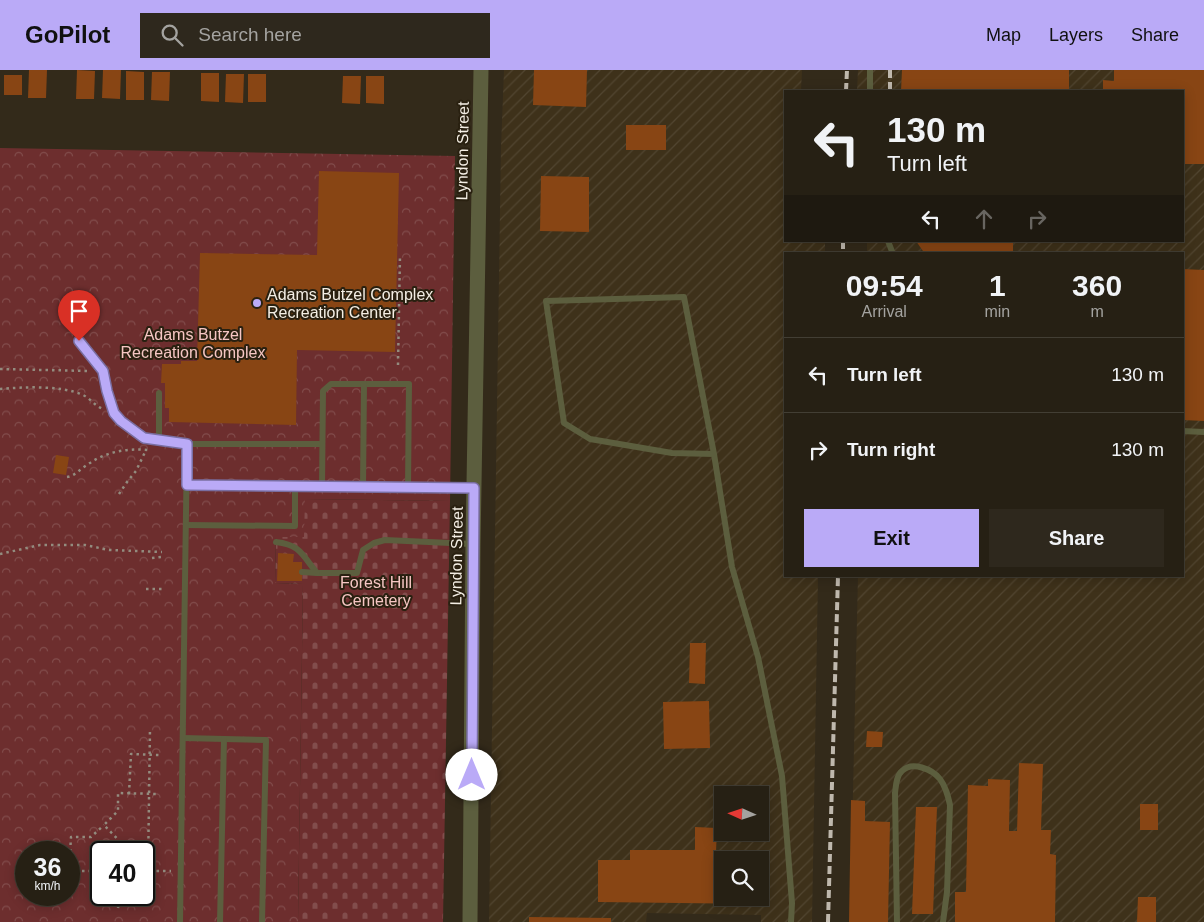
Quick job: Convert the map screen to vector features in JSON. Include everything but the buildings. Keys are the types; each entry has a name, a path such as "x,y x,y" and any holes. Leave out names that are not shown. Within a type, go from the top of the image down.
{"street":[{"name":"Lyndon Street","path":"470,922 473,544 481,70"}],"lane":[{"path":"870,70 870,90"},
{"path":"714,454 672,453 590,439 564,423 546,301 684,297 714,454 732,567 758,657 782,776 792,903 791,922"},
{"path":"79,341 103,371 114,413 142,438 187,444 322,444"},
{"path":"322,486 323,391 331,384 409,384 408,487"},
{"path":"363,487 364,384"},
{"path":"159,393 159,440"},
{"path":"1184,432 1204,432"},
{"path":"180,922 187,444"},
{"path":"187,485 474,488"},
{"path":"186,525 295,526 296,486"},
{"path":"302,572 356,573 363,550 374,543 385,540 473,544"},
{"path":"276,542 286,543 299,549 317,573"},
{"path":"183,738 266,740 262,922"},
{"path":"220,922 224,739"},
{"path":"897,922 895,793 897,778 902,770 914,766 928,770 939,778 947,791 950,805 947,892 943,922"}],"path":[{"path":"398,365 400,256"},
{"path":"0,369 103,371"},
{"path":"0,389 50,389 74,392 86,396 100,408 114,413"},
{"path":"119,494 136,471 149,439"},
{"path":"67,477 71,477 87,464 102,456 119,450 155,450"},
{"path":"0,554 40,545 85,545 109,550 162,552"},
{"path":"152,558 162,557"},
{"path":"146,589 162,590"},
{"path":"146,841 150,728"},
{"path":"129,794 131,754 159,754"},
{"path":"71,841 71,837 91,837 118,811 118,793 158,794"},
{"path":"104,825 119,841"},
{"path":"155,872 180,871"}],"shaded area":[{"path":"504,70 802,70 801,90 784,90 784,242 825,242 825,252 784,252 784,577 818,577 812,922 761,922 761,915 647,913 646,922 489,922 501,148"},
{"path":"858,70 1204,70 1204,922 850,922 858,577 1184,577 1184,252 867,252 867,242 1184,242 1184,90 857,90"}],"green space":[{"name":"Adams Butzel Recreation Complex","path":"0,148 455,156 450,501 305,499 304,537 276,537 275,583 303,584 298,922 0,922"},
{"name":"Forest Hill Cemetery","path":"305,499 450,501 443,922 298,922 303,584 275,583 276,536"}],"railway":[{"path":"846,90 847,70"},
{"path":"890,70 890,90"},
{"path":"843,242 843,252"},
{"path":"828,922 838,577"}],"place":[{"name":"Adams Butzel Complex Recreation Center","path":"257,303"}],"route":[{"path":"79,341 103,371 114,413 121,421 142,438 187,444 187,485 474,488 472,775"}]}
